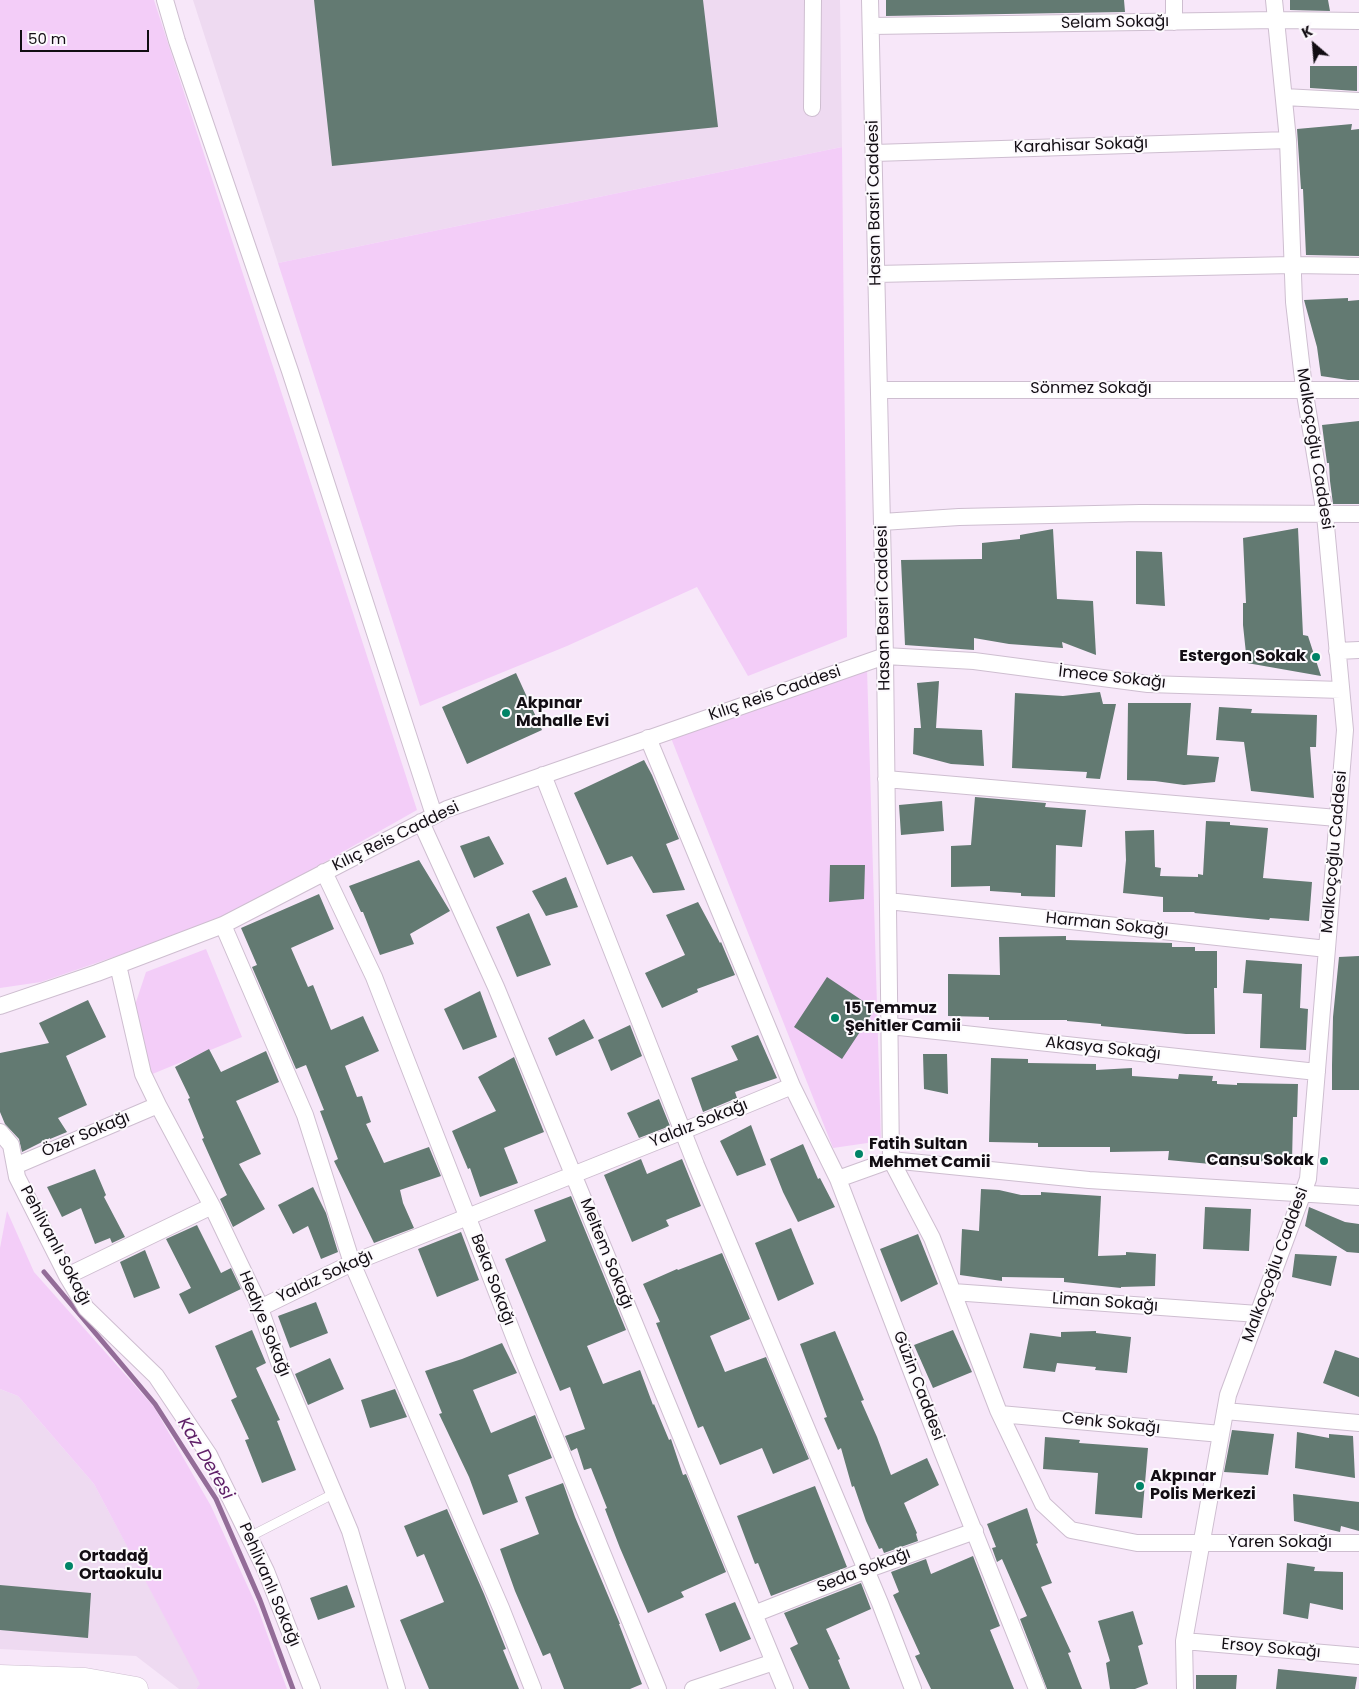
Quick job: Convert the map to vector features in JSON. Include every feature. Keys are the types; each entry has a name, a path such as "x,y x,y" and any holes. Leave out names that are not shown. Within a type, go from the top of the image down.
{"main road":[{"path":"0,1677 85,1680 136,1689"}],"street":[{"name":"Meltem Sokağı","path":"165,0 177,41 290,371 428,819 786,1689"},
{"path":"812,108 813,0"},
{"name":"Hasan Basri Caddesi","path":"870,0 885,656 891,1160"},
{"path":"1174,0 1174,22"},
{"name":"Malkoçoğlu Caddesi","path":"1185,1689 1184,1641 1228,1395 1308,1179 1345,730 1351,719 1341,690 1325,515 1304,388 1294,302 1288,140 1274,0"},
{"name":"Selam Sokağı","path":"871,26 1277,20 1359,21"},
{"path":"1284,97 1359,101"},
{"name":"Karahisar Sokağı","path":"874,152 1288,140"},
{"path":"876,274 1292,265 1359,266"},
{"name":"Sönmez Sokağı","path":"879,390 1304,388 1359,390"},
{"path":"882,522 959,516 1130,513 1359,514"},
{"path":"1337,651 1359,650"},
{"name":"Kılıç Reis Caddesi","path":"0,1006 118,965 223,925 447,809 885,656"},
{"name":"İmece Sokağı","path":"885,656 974,661 1148,684 1341,690"},
{"path":"648,738 792,1086"},
{"path":"544,775 683,1131 866,1570 913,1689"},
{"path":"886,779 1337,818"},
{"name":"Beka Sokağı","path":"324,872 374,977 522,1357 658,1689"},
{"name":"Harman Sokağı","path":"888,901 1327,949"},
{"path":"223,925 305,1115 352,1263 501,1608 533,1689"},
{"name":"Hediye Sokağı","path":"118,965 143,1074 212,1206 260,1308 280,1365 350,1531 398,1689"},
{"name":"Akasya Sokağı","path":"890,1026 1317,1072"},
{"name":"Yaldız Sokağı","path":"260,1308 352,1263 792,1086"},
{"name":"Güzin Caddesi","path":"792,1086 838,1179 939,1442 1037,1689"},
{"name":"Özer Sokağı","path":"15,1166 158,1105"},
{"name":"Pehlivanlı Sokağı","path":"0,1132 11,1145 17,1177 67,1276 86,1308 156,1376 210,1455 266,1571 312,1689"},
{"path":"838,1179 891,1160 1089,1180 1359,1197"},
{"name":"Yaren Sokağı","path":"891,1160 932,1238 1000,1414 1043,1504 1071,1530 1137,1543 1359,1543"},
{"path":"67,1276 212,1206"},
{"name":"Liman Sokağı","path":"953,1292 1258,1314"},
{"path":"1225,1411 1359,1423"},
{"name":"Cenk Sokağı","path":"1000,1414 1221,1434"},
{"name":"Seda Sokağı","path":"754,1614 866,1570 975,1531"},
{"name":"Ersoy Sokağı","path":"1184,1641 1359,1656"},
{"path":"693,1689 774,1662"}],"lane":[{"path":"249,1537 335,1493"}],"shaded area":[{"path":"0,0 154,0 417,810 224,919 41,982 0,988"},
{"path":"193,0 840,0 842,147 278,263"},
{"path":"842,147 847,637 748,676 697,587 567,646 420,706 278,263"},
{"path":"867,668 881,1141 833,1148 671,738"},
{"path":"206,949 242,1037 150,1075 135,1005 146,972"},
{"path":"7,1211 34,1272 154,1407 211,1506 258,1609 287,1689 196,1689 200,1684 94,1484 18,1396 0,1389 0,1248"},
{"name":"Ortadağ Ortaokulu","path":"0,1389 18,1396 94,1484 201,1684 196,1689 179,1689 136,1656 0,1649"}],"building":[{"path":"314,0 703,0 718,127 332,166"},
{"path":"886,0 1124,0 1125,12 886,16"},
{"path":"1290,0 1328,0 1330,11 1290,10"},
{"path":"1310,66 1357,66 1357,91 1310,88"},
{"path":"1352,124 1351,130 1359,129 1359,256 1306,255 1303,189 1301,189 1297,129"},
{"path":"1348,298 1348,301 1359,300 1359,380 1321,376 1317,347 1304,300"},
{"path":"1359,421 1359,504 1333,504 1329,463 1327,463 1322,425"},
{"path":"1298,528 1303,635 1308,636 1321,676 1247,663 1243,625 1243,603 1246,603 1243,538"},
{"path":"1053,529 1057,599 1093,601 1096,655 1062,642 1063,648 1009,644 974,638 974,650 905,645 901,560 982,559 982,543 1020,539 1020,535"},
{"path":"1136,551 1162,552 1165,606 1136,604"},
{"path":"516,673 542,730 467,764 442,707"},
{"path":"939,681 936,728 982,730 984,766 951,764 913,754 914,728 921,728 917,683"},
{"path":"1100,692 1103,704 1116,704 1100,779 1086,778 1087,772 1012,768 1015,693 1063,696"},
{"path":"1128,703 1191,703 1187,755 1219,757 1215,782 1184,785 1127,780"},
{"path":"1219,707 1252,709 1251,713 1317,715 1316,747 1310,747 1314,798 1251,791 1244,742 1216,740"},
{"path":"644,760 679,839 666,844 685,890 653,893 632,856 607,865 574,793"},
{"path":"975,797 1046,803 1045,807 1086,810 1082,847 1056,845 1055,897 1021,896 1021,893 990,891 990,886 951,887 951,846 971,845"},
{"path":"942,801 944,831 901,835 899,805"},
{"path":"1206,821 1230,822 1230,825 1268,828 1263,878 1312,882 1309,921 1270,918 1269,920 1195,912 1163,912 1163,897 1123,893 1126,860 1125,831 1154,830 1155,867 1161,868 1160,876 1198,877 1198,874 1203,875"},
{"path":"489,836 504,864 474,878 460,846"},
{"path":"419,860 450,911 410,934 414,944 380,955 363,912 361,912 349,886"},
{"path":"830,865 865,865 864,899 829,902"},
{"path":"566,877 578,907 546,916 532,891"},
{"path":"319,894 334,929 291,948 308,987 313,985 331,1030 363,1016 379,1051 345,1066 357,1097 362,1096 371,1122 366,1124 384,1163 429,1147 441,1176 400,1190 403,1203 414,1228 374,1243 334,1161 338,1159 320,1111 324,1110 306,1065 296,1069 252,967 257,965 241,928"},
{"path":"698,902 721,942 735,975 697,989 698,992 662,1008 645,973 685,955 666,915"},
{"path":"529,913 551,965 517,977 496,927"},
{"path":"1066,936 1066,940 1172,943 1172,947 1195,947 1195,951 1217,951 1217,988 1214,988 1215,1034 1186,1034 1101,1026 1101,1024 1067,1020 989,1020 989,1017 948,1016 948,974 1000,975 999,937"},
{"path":"1359,956 1359,1090 1332,1090 1333,1017 1339,957"},
{"path":"1246,960 1302,964 1300,1008 1308,1009 1306,1050 1260,1048 1262,994 1243,993"},
{"name":"15 Temmuz Şehitler Camii","path":"827,977 875,1009 842,1059 794,1027"},
{"path":"480,991 497,1037 463,1050 444,1009"},
{"path":"88,1000 106,1037 66,1056 87,1105 58,1118 67,1132 22,1152 19,1139 5,1124 0,1112 0,1053 49,1043 39,1023"},
{"path":"584,1019 594,1038 556,1056 548,1038"},
{"path":"630,1025 642,1056 611,1071 598,1040"},
{"path":"758,1035 777,1078 735,1092 737,1098 703,1112 691,1078 738,1060 731,1046"},
{"path":"209,1049 221,1072 266,1051 279,1082 236,1101 261,1154 239,1164 265,1209 233,1227 220,1199 227,1195 202,1139 204,1138 188,1099 190,1098 175,1067"},
{"path":"923,1054 947,1054 948,1094 924,1089"},
{"path":"514,1057 544,1132 504,1148 518,1183 480,1197 470,1168 468,1169 452,1131 496,1111 478,1077"},
{"path":"991,1058 1028,1059 1028,1063 1096,1064 1096,1070 1132,1068 1132,1076 1178,1079 1179,1074 1213,1076 1212,1081 1217,1081 1217,1084 1298,1084 1297,1117 1293,1117 1292,1162 1243,1161 1242,1167 1168,1160 1169,1151 1110,1152 1110,1147 1038,1147 1038,1143 989,1142"},
{"path":"659,1099 670,1126 639,1138 627,1113"},
{"path":"751,1125 766,1165 737,1176 720,1141"},
{"path":"803,1144 818,1179 820,1178 835,1207 798,1222 783,1192 770,1159"},
{"path":"641,1159 647,1174 682,1159 701,1206 666,1220 669,1226 632,1242 604,1175"},
{"path":"95,1169 106,1195 104,1197 125,1237 112,1243 110,1238 95,1244 81,1208 62,1217 47,1187"},
{"path":"313,1187 326,1213 338,1252 321,1259 308,1226 293,1234 278,1205"},
{"path":"981,1189 999,1190 1021,1195 1041,1195 1041,1192 1101,1196 1098,1256 1126,1255 1126,1252 1156,1254 1155,1286 1121,1288 1064,1282 1064,1278 1002,1277 1002,1281 960,1275 962,1229 979,1231"},
{"path":"571,1196 626,1330 587,1346 603,1384 640,1370 653,1405 669,1440 671,1439 683,1475 686,1474 726,1572 681,1592 684,1597 648,1613 620,1548 591,1468 584,1470 577,1448 571,1451 565,1436 585,1429 570,1387 560,1391 505,1259 546,1241 534,1210"},
{"path":"1205,1207 1251,1209 1249,1251 1203,1249"},
{"path":"1309,1207 1345,1222 1359,1224 1359,1253 1347,1252 1305,1226"},
{"path":"197,1225 221,1273 231,1268 241,1289 189,1314 179,1294 191,1288 166,1239"},
{"path":"791,1228 814,1284 778,1301 755,1243"},
{"path":"461,1232 479,1280 437,1297 418,1249"},
{"path":"918,1234 938,1284 901,1302 880,1249"},
{"path":"145,1250 160,1288 134,1298 120,1262"},
{"path":"722,1253 750,1319 710,1336 725,1372 766,1357 809,1459 773,1474 762,1448 720,1465 703,1426 698,1428 656,1323 660,1322 643,1284 677,1269"},
{"path":"1295,1254 1337,1256 1331,1286 1292,1277"},
{"path":"316,1302 328,1333 290,1348 278,1316"},
{"path":"252,1330 266,1363 256,1368 280,1420 277,1421 296,1470 262,1483 245,1440 249,1439 231,1400 237,1397 215,1346"},
{"path":"953,1330 972,1372 933,1388 914,1345"},
{"path":"835,1331 864,1400 861,1401 891,1475 927,1458 939,1485 904,1503 917,1533 918,1541 884,1553 882,1548 879,1549 866,1521 854,1486 852,1487 841,1448 838,1450 824,1418 827,1417 800,1344"},
{"path":"1096,1331 1096,1333 1131,1337 1127,1373 1095,1370 1096,1367 1057,1363 1055,1372 1023,1368 1030,1333 1061,1337 1061,1332"},
{"path":"502,1343 517,1373 473,1390 491,1433 535,1415 552,1458 508,1475 518,1502 483,1515 469,1477 439,1414 442,1413 425,1371"},
{"path":"1335,1350 1359,1358 1359,1397 1323,1383"},
{"path":"330,1358 344,1389 308,1405 295,1374"},
{"path":"395,1389 407,1417 370,1428 361,1400"},
{"path":"1232,1430 1274,1434 1268,1475 1224,1472"},
{"path":"1297,1432 1329,1438 1329,1434 1353,1436 1355,1478 1295,1468"},
{"path":"1045,1437 1080,1440 1079,1443 1148,1448 1142,1518 1095,1514 1098,1473 1043,1469"},
{"path":"563,1483 642,1684 630,1689 564,1689 550,1653 543,1656 515,1591 500,1549 539,1534 525,1497"},
{"path":"815,1486 847,1567 771,1596 758,1563 755,1564 737,1516"},
{"path":"1293,1494 1359,1502 1359,1531 1341,1526 1340,1532 1294,1521"},
{"path":"1027,1508 1038,1543 1036,1544 1052,1583 1041,1587 1071,1652 1068,1653 1082,1689 1047,1689 1020,1619 1027,1616 1002,1559 997,1562 992,1548 996,1547 987,1524"},
{"path":"447,1509 506,1649 503,1650 519,1689 429,1689 400,1620 444,1602 424,1554 417,1557 404,1526"},
{"path":"973,1556 1000,1626 990,1630 1014,1689 931,1689 915,1656 920,1654 893,1595 899,1592 891,1572 926,1559 931,1574"},
{"path":"1287,1563 1315,1567 1314,1571 1343,1572 1343,1610 1310,1603 1308,1619 1283,1614"},
{"path":"861,1583 871,1609 826,1629 840,1659 838,1660 850,1689 809,1689 790,1648 798,1644 784,1613"},
{"path":"0,1585 91,1593 88,1638 0,1630"},
{"path":"347,1585 355,1607 318,1620 310,1598"},
{"path":"735,1602 751,1639 720,1652 705,1614"},
{"path":"1133,1611 1143,1644 1138,1646 1148,1684 1135,1689 1110,1689 1106,1663 1110,1661 1098,1621"},
{"path":"1278,1669 1357,1677 1355,1689 1276,1689"},
{"path":"1196,1675 1237,1675 1236,1689 1196,1689"}],"waterway":[{"name":"Kaz Deresi","path":"44,1272 155,1404 216,1499 260,1600 293,1689"}],"place":[{"name":"Estergon Sokak","path":"1316,657"},
{"name":"Akpınar Mahalle Evi","path":"506,713"},
{"name":"15 Temmuz Şehitler Camii","path":"835,1018"},
{"name":"Fatih Sultan Mehmet Camii","path":"859,1154"},
{"name":"Cansu Sokak","path":"1324,1161"},
{"name":"Akpınar Polis Merkezi","path":"1140,1486"},
{"name":"Ortadağ Ortaokulu","path":"69,1566"}]}
